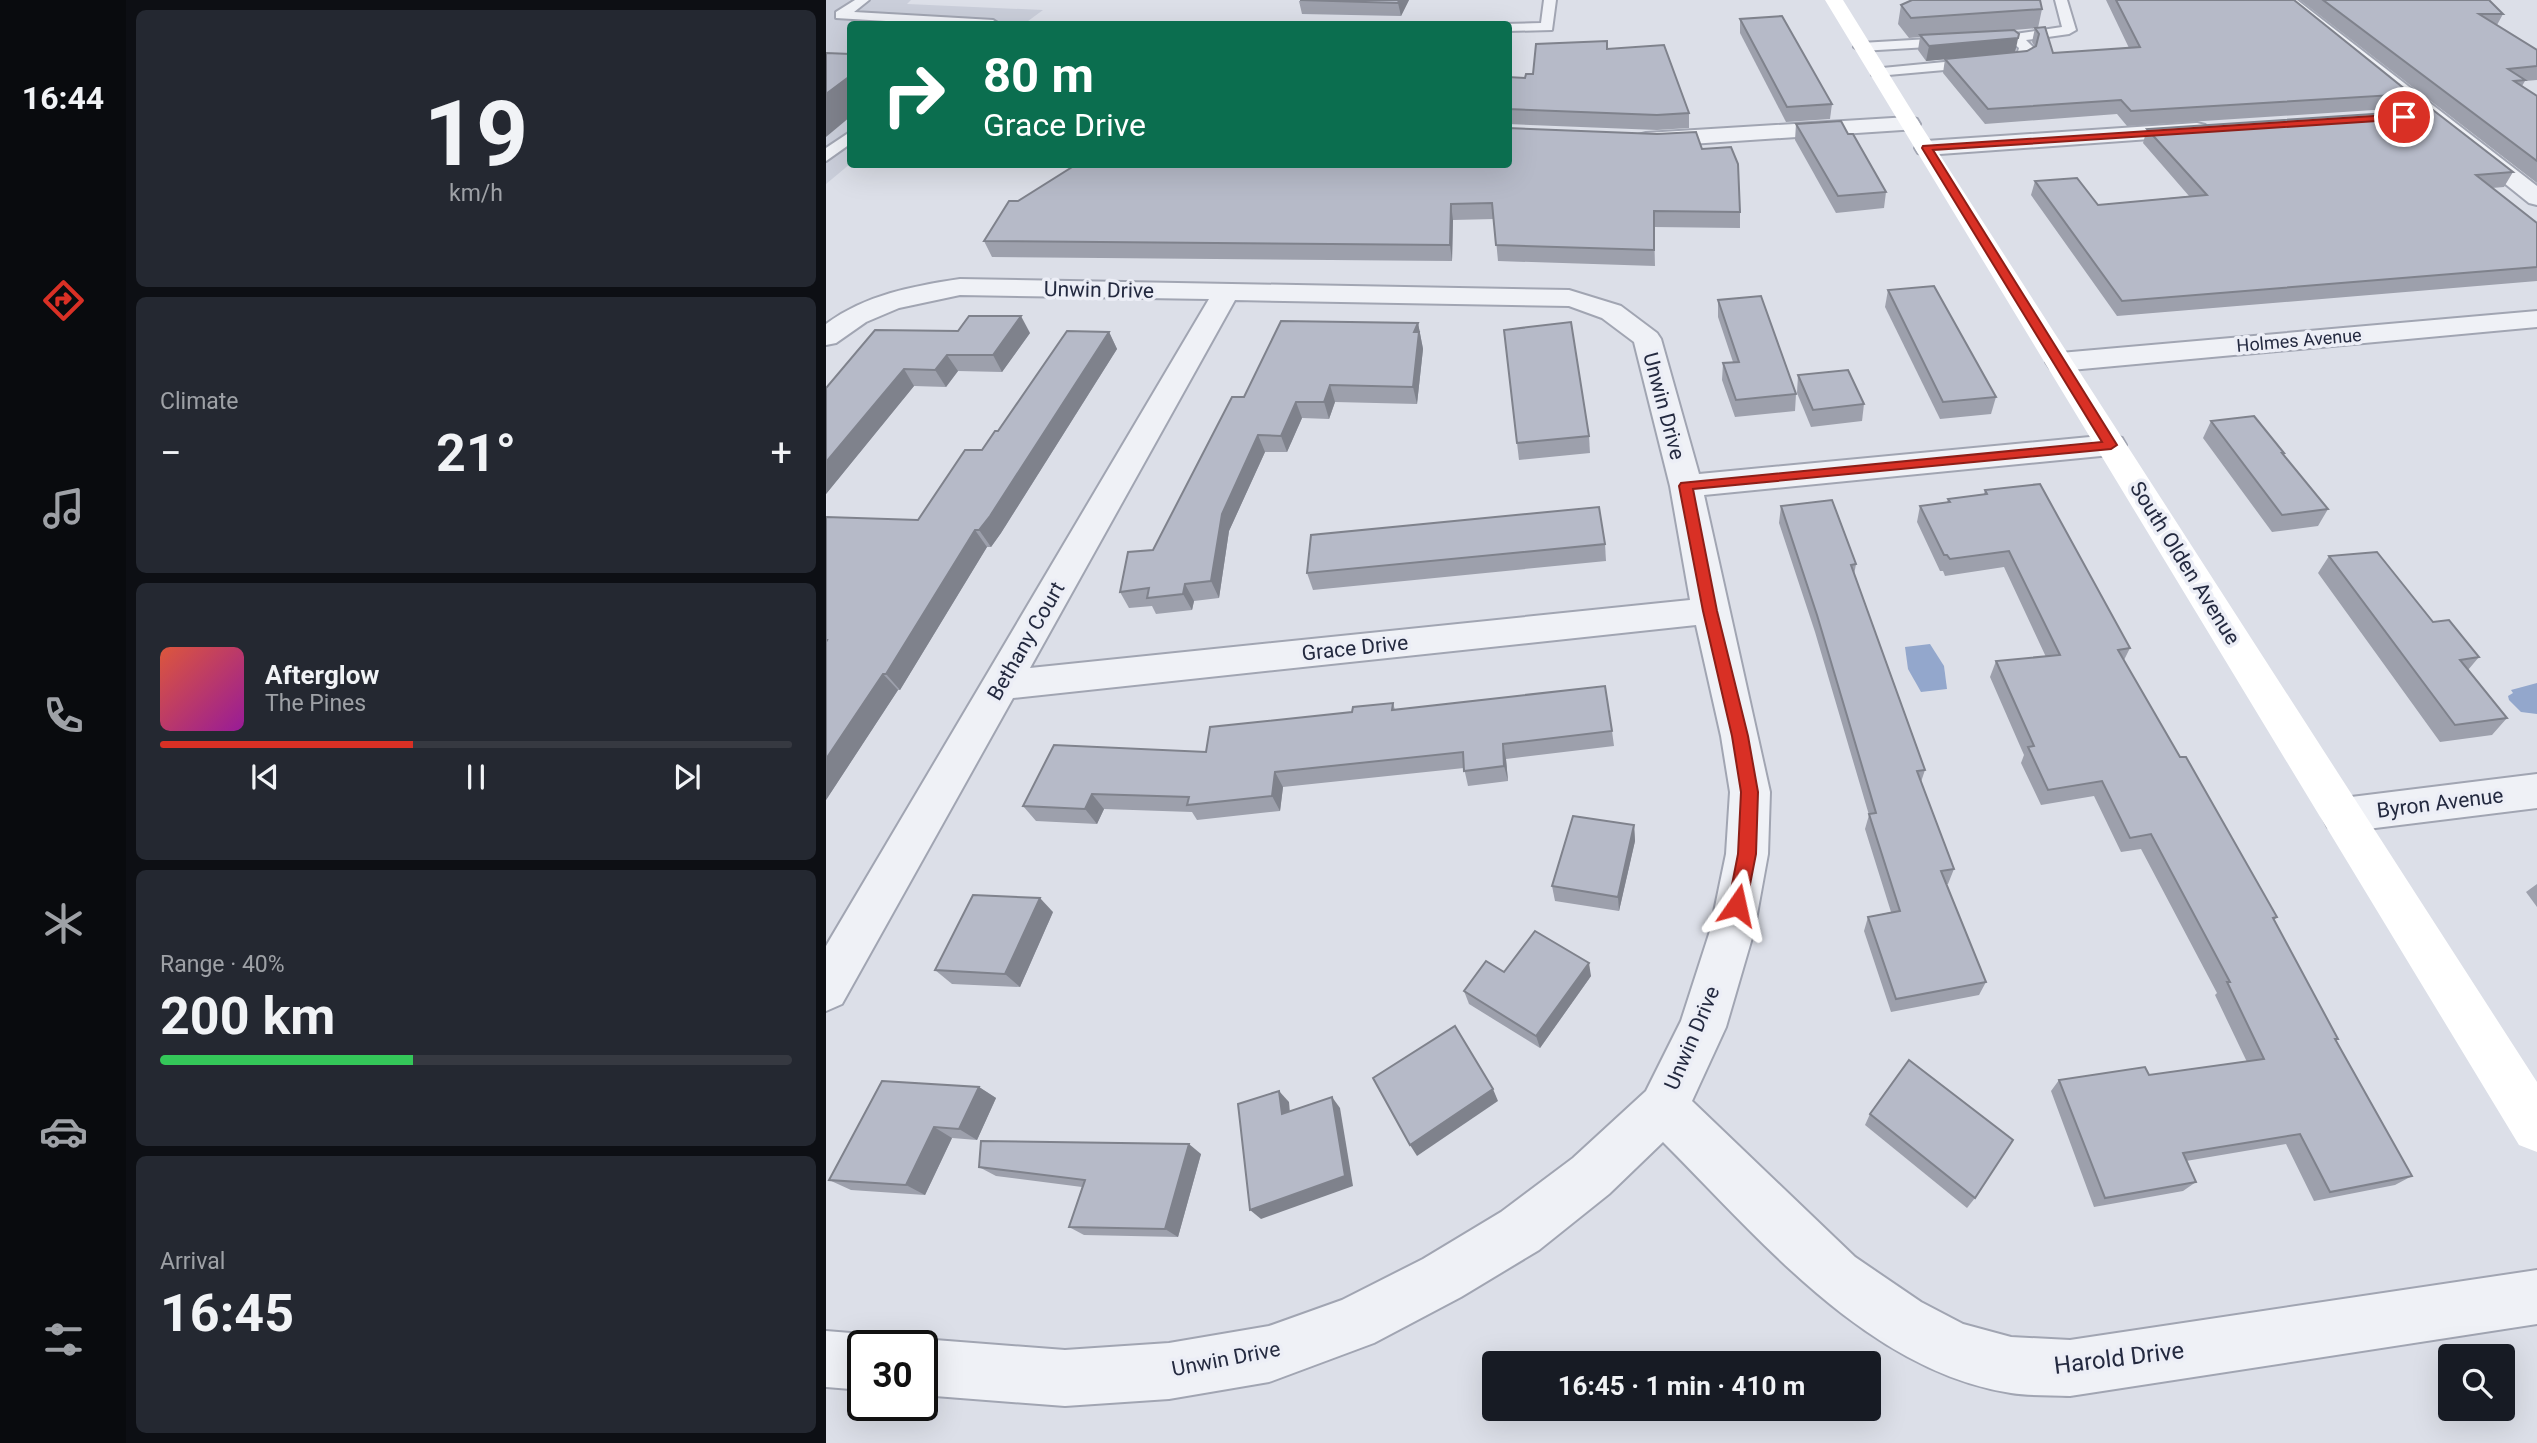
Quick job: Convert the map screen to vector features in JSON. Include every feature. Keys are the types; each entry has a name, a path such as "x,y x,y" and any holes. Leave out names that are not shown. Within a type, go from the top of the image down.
{"main road":[{"name":"South Olden Avenue","path":"1835,0 1869,59 2537,1126"}],"street":[{"path":"2285,0 2537,198"},
{"path":"2404,117 2431,115"},
{"path":"1621,140 2213,129"},
{"name":"Unwin Drive","path":"826,337 846,321 871,307 900,297 960,287 1569,298 1595,304 1632,323 1647,339 1686,486 1750,792 1747,854 1732,930 1702,1027 1663,1108 1591,1176 1520,1231 1442,1278 1354,1323 1269,1354 1170,1371 1065,1378 938,1368"},
{"name":"Bethany Court","path":"826,989 1226,293"},
{"name":"Holmes Avenue","path":"2060,362 2537,319"},
{"path":"1686,486 2111,445"},
{"name":"Grace Drive","path":"1000,685 1710,611"},
{"name":"Byron Avenue","path":"2343,815 2537,791"},
{"name":"Harold Drive","path":"1663,1108 1836,1276 1901,1322 1956,1350 2011,1365 2070,1368 2537,1297"},
{"path":"826,1359 847,1361"}],"lane":[{"path":"841,15 863,0"},
{"path":"1512,27 1547,27 1550,0"},
{"path":"1869,59 2069,30 2061,0"},
{"path":"826,14 942,21"},
{"path":"1869,59 2023,59 2026,47 2015,38"},
{"path":"826,156 847,138"}],"shaded area":[{"path":"826,0 911,0 907,4 1043,10 1028,21 847,21 847,166 826,184"}],"water":[{"path":"1930,644 1944,666 1947,689 1921,692 1908,669 1905,647"},
{"path":"2537,683 2537,714 2521,712 2509,700 2508,696 2513,693 2511,690"}],"building":[{"path":"1300,0 1399,0 1398,3"},
{"path":"1912,0 2040,0 2042,9 1911,18 1901,5"},
{"path":"2116,0 2294,0 2411,94 2131,111 2121,100 1988,109 1945,59 2027,51 2036,46 2039,34 2035,28 2045,27 2053,53 2140,47"},
{"path":"2323,0 2489,0 2503,14 2479,14 2537,50 2537,66 2508,69 2525,80 2514,81 2537,96 2537,161"},
{"path":"1782,16 1832,104 1787,107 1740,19"},
{"path":"2014,30 2019,34 2018,38 1929,46 1920,35"},
{"path":"1607,41 1607,49 1664,45 1689,113 1657,115 1512,109 1512,77 1525,78 1526,74 1533,74 1536,44"},
{"path":"826,53 847,54 847,78 826,94"},
{"path":"2433,110 2513,172 2476,175 2537,223 2537,267 2122,301 2035,181 2077,178 2098,205 2207,195 2147,129"},
{"path":"1841,121 1848,134 1853,134 1886,192 1838,196 1796,124"},
{"path":"1512,128 1657,134 1696,132 1702,149 1731,147 1738,164 1740,212 1654,211 1654,250 1496,245 1492,203 1451,204 1450,245 984,241 1009,201 1018,201 1071,168 1512,168"},
{"path":"1934,286 1996,397 1943,402 1888,290"},
{"path":"1761,296 1796,394 1736,400 1723,363 1739,362 1718,300"},
{"path":"969,316 1021,316 993,355 947,355 935,370 904,369 826,462 826,388 875,330 958,331"},
{"path":"1281,321 1418,323 1414,332 1419,332 1413,387 1330,385 1324,402 1296,402 1281,436 1258,435 1222,514 1211,581 1185,584 1183,594 1147,598 1149,588 1120,592 1128,552 1153,550 1232,397 1244,397"},
{"path":"1571,322 1589,436 1517,443 1504,330"},
{"path":"1067,331 1109,332 990,516 979,530 975,530 886,674 883,674 826,759 826,517 918,520 965,450 982,450 995,431 998,431"},
{"path":"1848,370 1864,404 1813,410 1798,375"},
{"path":"2254,416 2328,509 2282,515 2211,421"},
{"path":"2040,484 2130,648 2118,650 2180,757 2186,757 2277,917 2273,918 2338,1039 2335,1039 2412,1176 2330,1192 2300,1134 2183,1153 2196,1182 2105,1198 2059,1080 2145,1067 2149,1075 2264,1059 2227,982 2230,982 2151,834 2130,838 2102,781 2048,790 2028,747 2034,746 1996,661 2060,655 2009,551 1950,559 1944,555 1920,506 1987,494 1985,490"},
{"path":"1832,500 1856,564 1851,565 1925,770 1917,771 1954,869 1941,871 1986,982 1896,999 1868,917 1900,911 1869,814 1876,813 1817,615 1781,506"},
{"path":"1599,507 1605,544 1307,573 1311,535"},
{"path":"2377,552 2433,622 2449,620 2479,657 2460,660 2507,718 2455,725 2329,556"},
{"path":"1605,686 1612,731 1503,744 1504,766 1464,771 1463,752 1275,772 1272,796 1187,805 1189,797 1092,794 1085,809 1023,806 1054,745 1206,752 1210,727 1352,712 1353,707 1393,703 1392,710"},
{"path":"1573,816 1634,825 1618,897 1552,886"},
{"path":"973,895 1040,898 1005,974 935,970"},
{"path":"1535,931 1589,963 1536,1036 1464,991 1486,961 1504,972"},
{"path":"1455,1026 1493,1089 1410,1145 1373,1078"},
{"path":"1909,1060 2013,1140 1975,1198 1870,1114"},
{"path":"882,1081 979,1087 959,1129 934,1127 906,1185 829,1180"},
{"path":"1279,1091 1282,1114 1332,1097 1345,1176 1250,1210 1238,1104"},
{"path":"981,1141 1189,1144 1165,1229 1069,1227 1085,1180 979,1167"}],"route":[{"path":"1737,905 1747,854 1750,792 1686,486 2111,445 1926,148 2404,117"}]}
